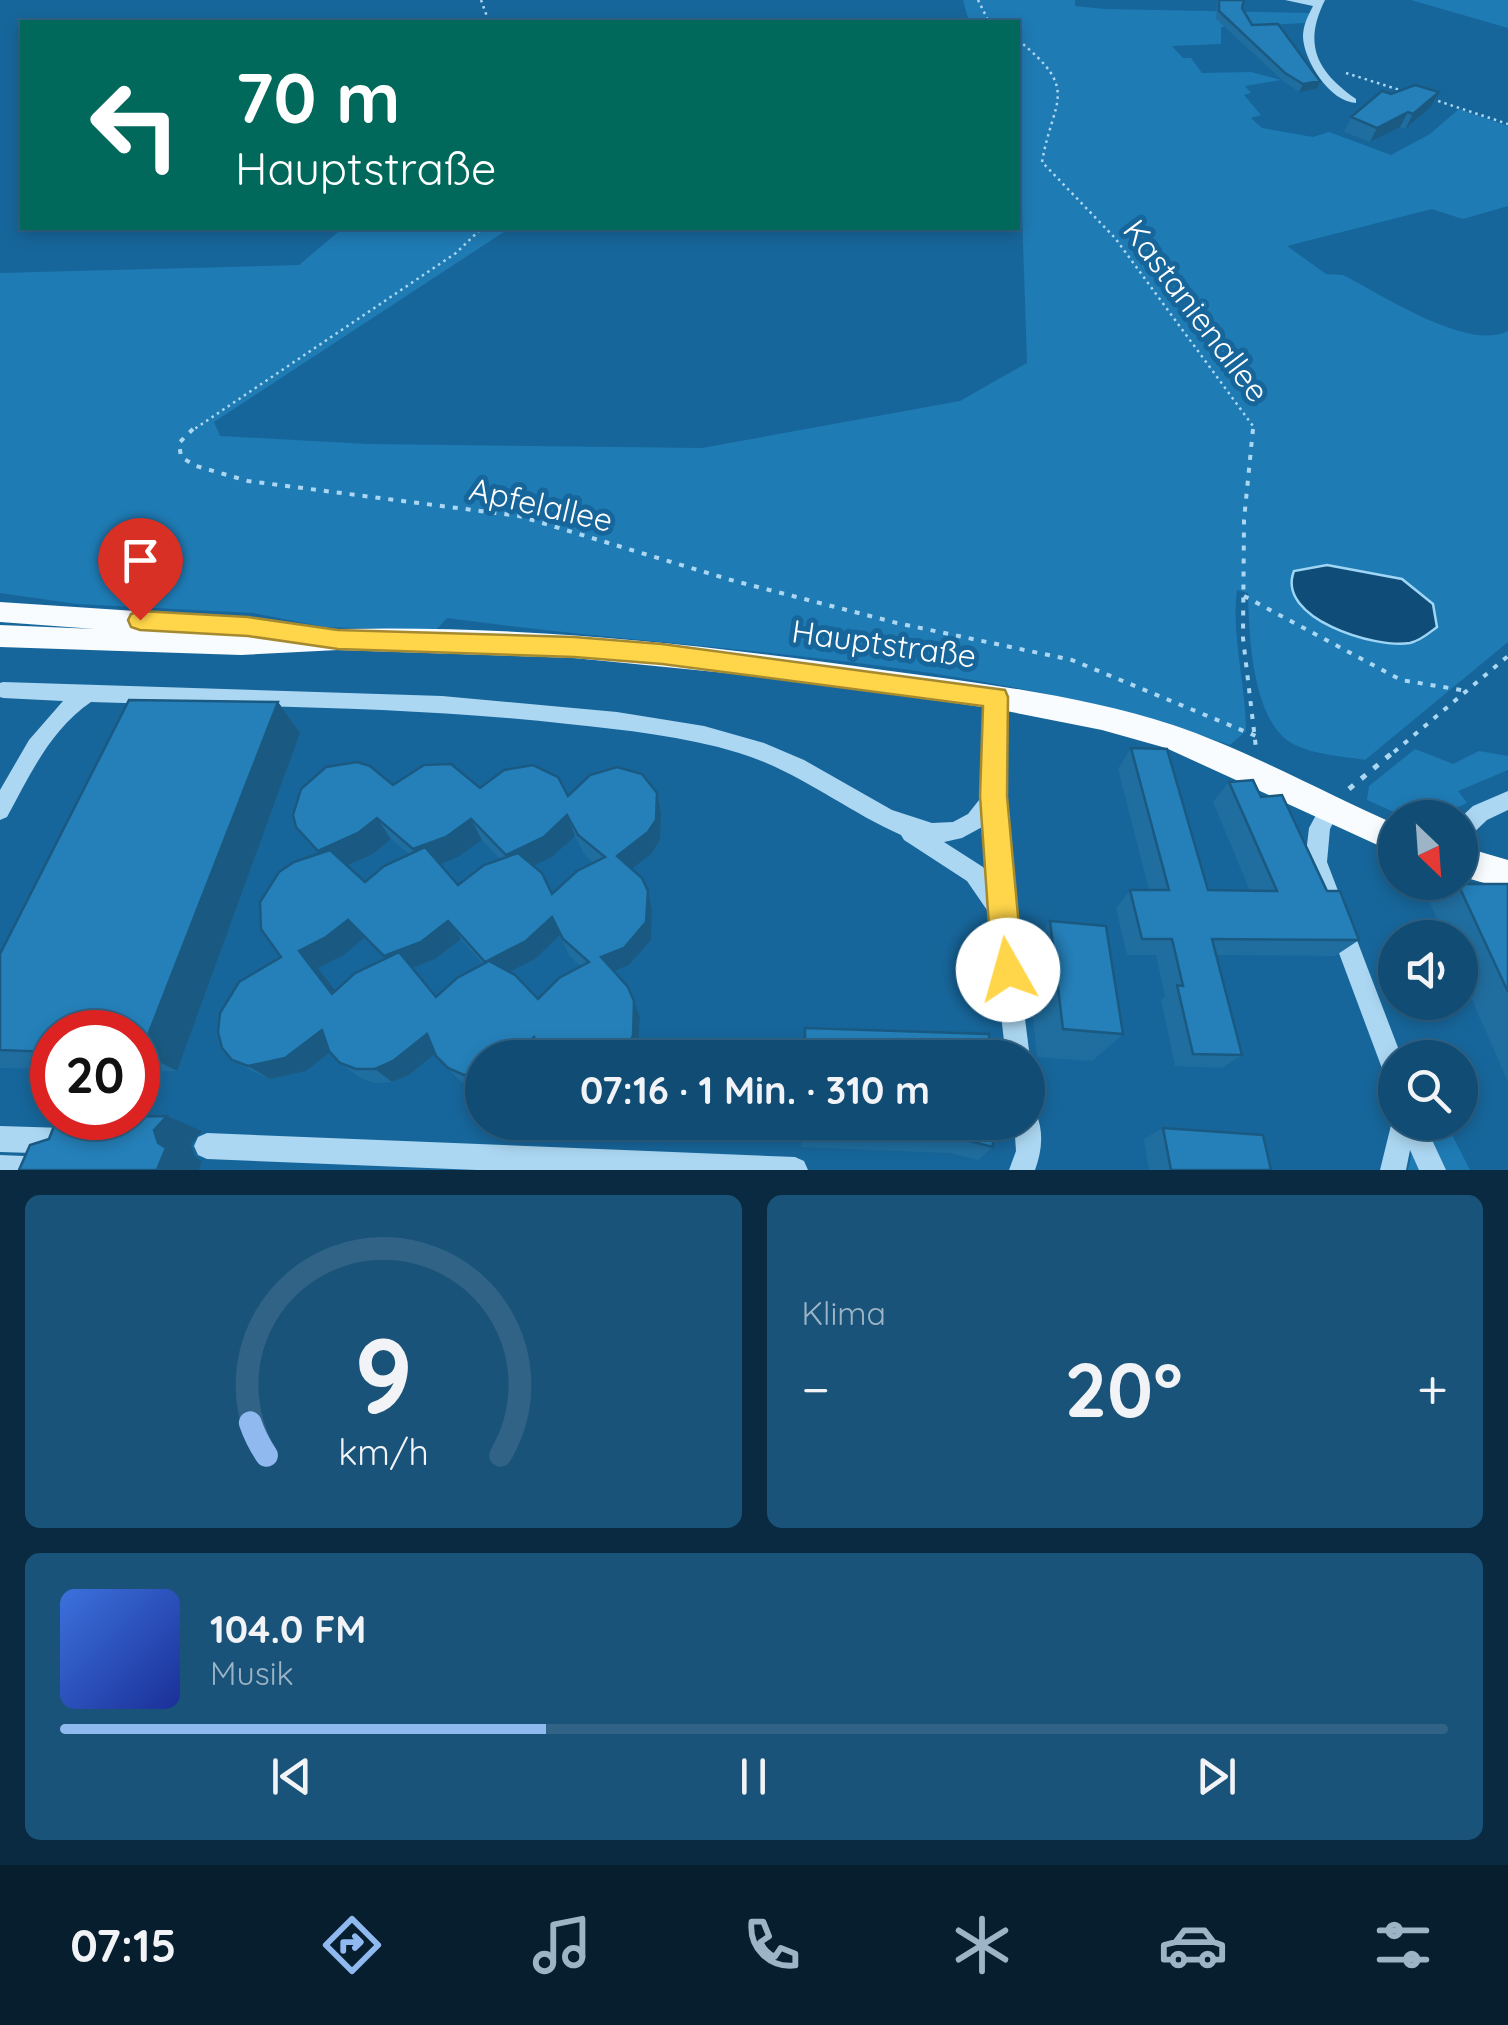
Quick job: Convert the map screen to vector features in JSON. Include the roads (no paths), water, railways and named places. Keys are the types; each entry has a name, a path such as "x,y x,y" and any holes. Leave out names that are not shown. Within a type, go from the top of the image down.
{"main road":[{"name":"Hauptstraße","path":"0,612 248,627 338,639"},
{"name":"Hauptstraße","path":"0,636 241,644 338,639 574,647 662,654 996,697 1102,718 1171,737 1378,832"},
{"path":"1478,866 1508,875"}],"street":[{"path":"1289,0 1320,2 1308,39 1318,64 1336,88 1352,100"},
{"path":"1,691 206,695 554,712 708,736 796,766 896,824 975,874 1000,909"},
{"path":"0,810 28,760 68,704 91,692"},
{"path":"196,716 206,695"},
{"path":"996,697 993,796 1000,909 1016,1040"},
{"path":"896,824 928,833 954,830 976,821 993,796"},
{"path":"1478,815 1508,800"},
{"path":"1329,811 1320,828 1316,862 1383,1040"},
{"path":"0,1139 80,1142"},
{"path":"1022,1170 1028,1140"},
{"path":"1392,1170 1399,1140"},
{"path":"1419,1140 1433,1170"},
{"path":"207,1146 795,1170"},
{"path":"0,1168 47,1170"}]}
